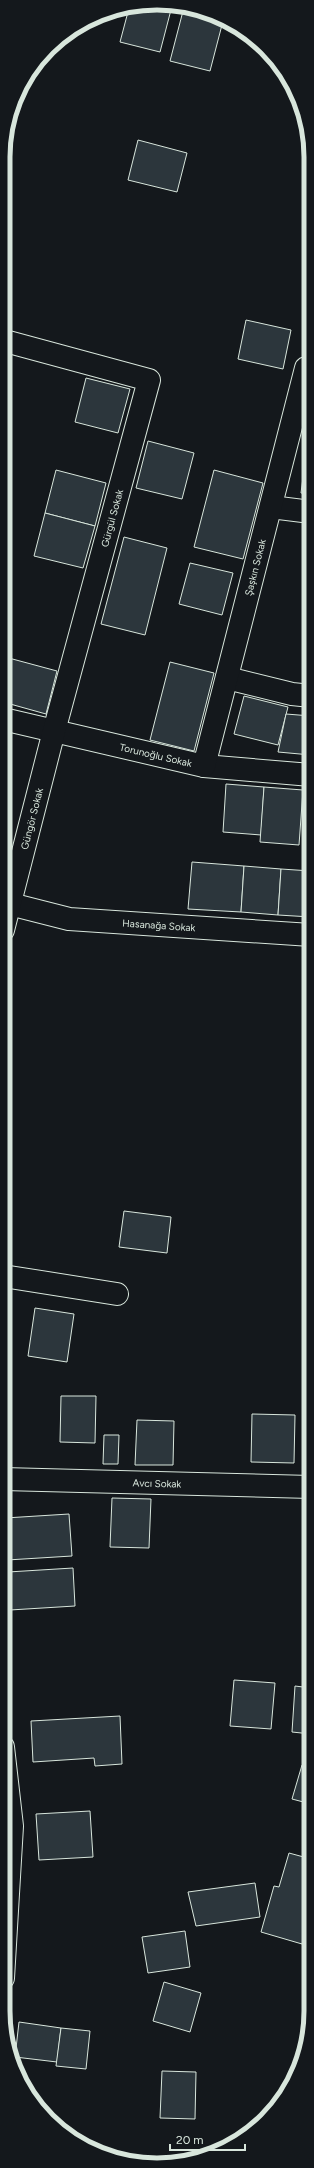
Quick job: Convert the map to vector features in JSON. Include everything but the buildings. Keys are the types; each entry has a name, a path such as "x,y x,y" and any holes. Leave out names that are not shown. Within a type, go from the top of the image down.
{"street":[{"name":"Gürgül Sokak","path":"10,342 149,380 54,731"},
{"name":"Şaşkın Sokak","path":"204,766 271,507 304,387"},
{"path":"271,507 304,511"},
{"path":"227,678 292,694 304,695"},
{"name":"Torunoğlu Sokak","path":"10,721 204,766 304,774"},
{"name":"Güngör Sokak","path":"10,904 54,731"},
{"name":"Hasanağa Sokak","path":"10,904 69,919 304,935"},
{"path":"10,1277 117,1294"},
{"name":"Avcı Sokak","path":"10,1479 304,1487"},
{"path":"10,1808 12,1826 10,1860"}]}
